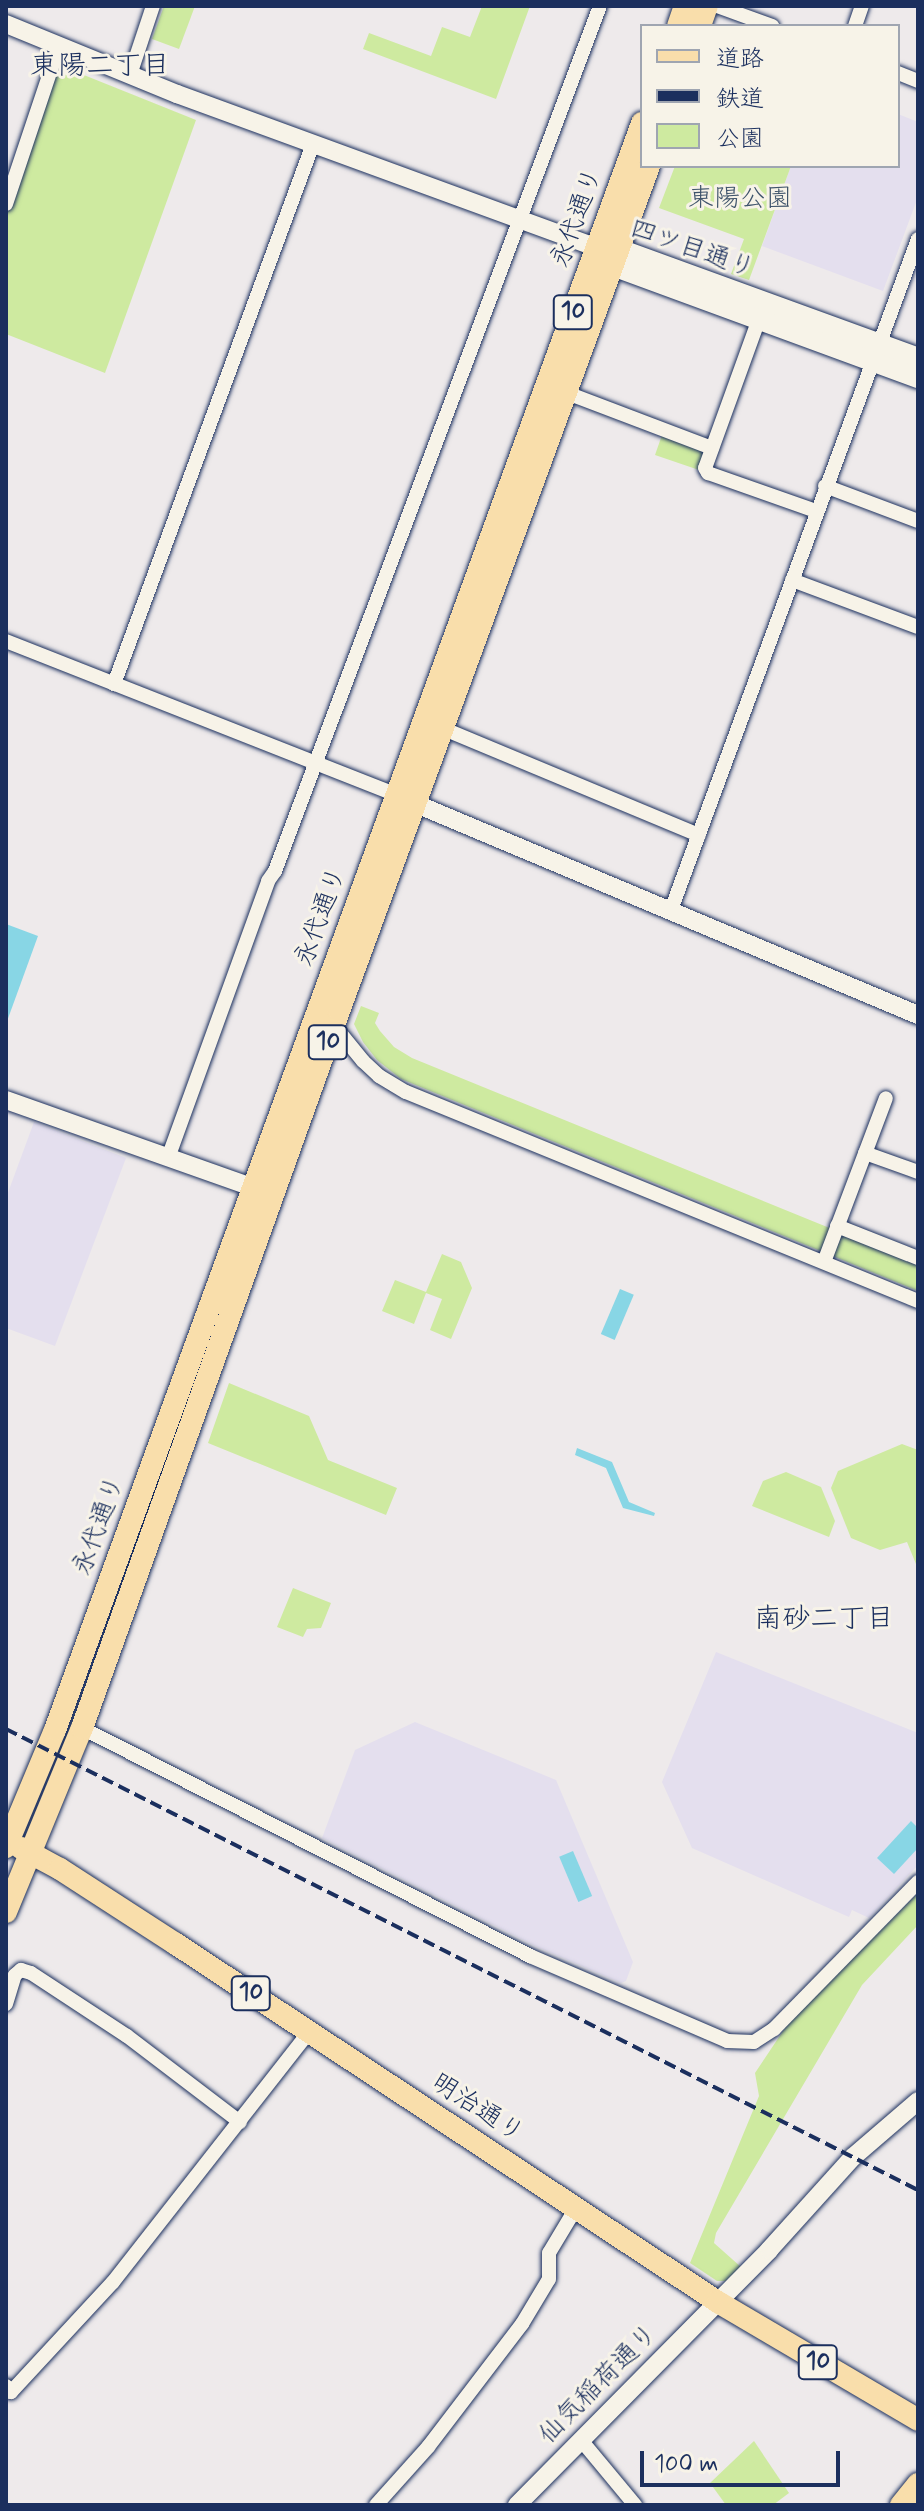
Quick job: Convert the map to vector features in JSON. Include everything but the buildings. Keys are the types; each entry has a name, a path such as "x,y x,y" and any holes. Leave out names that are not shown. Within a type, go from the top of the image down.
{"main road":[{"name":"永代通り","path":"7,1842 43,1761 263,1191 334,1025 406,799 444,729 567,393 610,254 640,131"},
{"name":"永代通り","path":"6,1912 75,1746 263,1191 319,1006 406,799 610,254 648,168"},
{"name":"四ツ目通り","path":"610,254 759,319 876,353 918,358"},
{"name":"四ツ目通り","path":"610,254 876,353 918,378"},
{"name":"明治通り","path":"7,1842 86,1885 718,2302 918,2420"},
{"path":"901,2505 918,2484"}],"street":[{"path":"130,75 153,6"},
{"path":"168,1158 600,6"},
{"path":"717,6 766,24"},
{"path":"6,24 130,75 610,254"},
{"path":"6,204 59,46"},
{"path":"114,684 313,144"},
{"path":"671,910 918,239"},
{"path":"759,319 705,468 708,473 816,511"},
{"path":"567,393 712,448"},
{"path":"825,486 918,521"},
{"path":"792,580 918,627"},
{"path":"6,641 406,799 917,1013"},
{"path":"444,729 699,835"},
{"path":"319,1006 363,1061 391,1085 918,1301"},
{"path":"824,1262 886,1098"},
{"path":"6,1100 263,1191"},
{"path":"865,1153 918,1172"},
{"path":"837,1226 918,1258"},
{"path":"75,1746 530,1956 727,2041 754,2042 774,2029 918,1882"},
{"path":"6,2004 15,1975 21,1970 31,1973 137,2043 240,2122"},
{"path":"8,2392 113,2282 309,2032"},
{"name":"仙気稲荷通り","path":"517,2505 718,2302 853,2157 918,2101"},
{"path":"376,2505 428,2447 522,2324 549,2279 549,2253 576,2208"},
{"path":"581,2440 635,2505"}],"shaded area":[{"path":"900,115 918,122 918,197 883,291 762,246 790,168 900,168"},
{"path":"34,1122 126,1158 55,1346 6,1328 6,1198"},
{"path":"716,1652 918,1733 918,1865 869,1918 852,1910 849,1917 692,1848 662,1782"},
{"path":"415,1722 556,1780 633,1962 626,1981 621,1983 535,1946 322,1838 355,1750"}],"green space":[{"path":"164,6 195,6 179,49 152,39"},
{"path":"482,6 530,6 496,99 363,49 369,33 431,56 442,27 470,37"},
{"path":"54,63 196,120 105,373 6,334 6,204"},
{"name":"東陽公園","path":"674,168 790,168 749,280 731,274 744,239 659,208"},
{"path":"662,435 702,449 704,455 699,470 655,455"},
{"path":"361,1006 379,1013 375,1023 380,1031 394,1047 412,1058 918,1264 918,1291 401,1079 377,1060 363,1042 354,1024"},
{"path":"442,1254 461,1262 472,1288 451,1339 430,1330 442,1299 426,1293 414,1324 382,1311 395,1280 426,1292"},
{"path":"229,1383 309,1416 328,1460 397,1488 386,1515 208,1443"},
{"path":"902,1444 918,1450 918,1569 907,1542 880,1550 851,1538 831,1488 838,1471"},
{"path":"786,1472 821,1487 835,1521 829,1537 752,1506 763,1481"},
{"path":"293,1588 331,1603 321,1628 307,1629 303,1637 277,1627"},
{"path":"918,1893 918,1925 862,1985 716,2233 714,2243 741,2267 726,2281 717,2281 690,2263 759,2096 755,2073 789,2022"},
{"path":"754,2441 789,2493 773,2505 726,2505 710,2483"}],"water":[{"path":"6,924 38,936 6,1024"},
{"path":"620,1289 634,1295 615,1340 601,1334"},
{"path":"577,1448 612,1462 629,1502 655,1513 654,1516 623,1508 606,1468 575,1455"},
{"path":"911,1821 918,1828 918,1848 894,1874 877,1858"},
{"path":"573,1851 592,1896 578,1902 559,1857"}],"railway":[{"path":"6,1729 918,2190"}],"district":[{"name":"東陽二丁目","path":"100,67"},
{"name":"南砂二丁目","path":"824,1620"}]}
